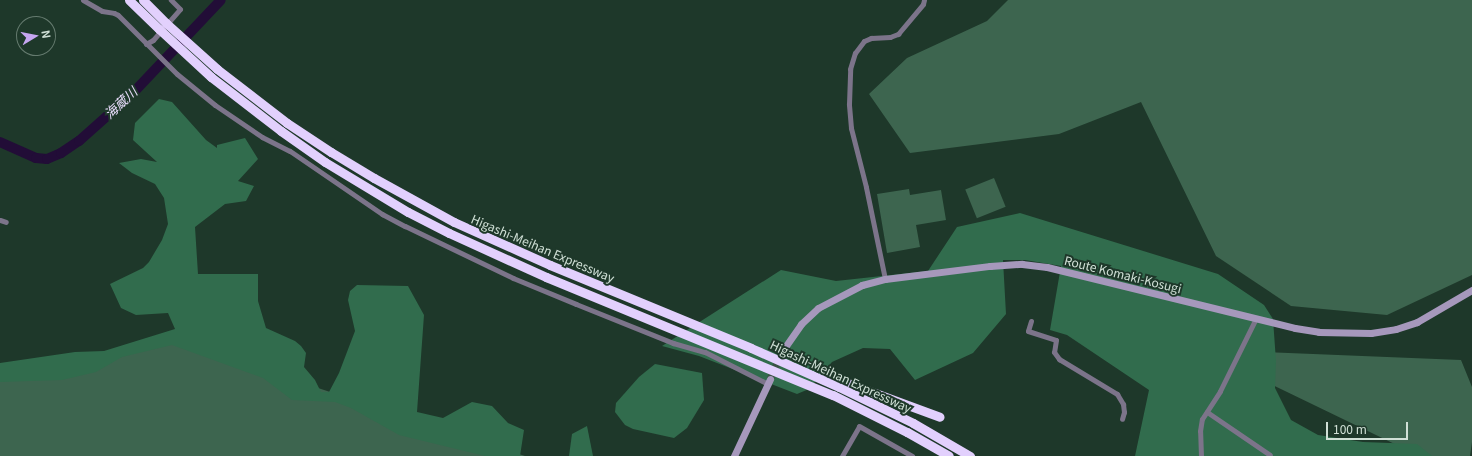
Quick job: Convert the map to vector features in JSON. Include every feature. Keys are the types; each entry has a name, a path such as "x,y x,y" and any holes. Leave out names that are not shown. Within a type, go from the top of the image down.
{"highway":[{"name":"Higashi-Meihan Expressway","path":"129,0 211,77 281,131 325,162 408,212 449,233 546,277 814,387 873,415 948,456"},
{"name":"Higashi-Meihan Expressway","path":"143,0 217,69 287,123 374,178 454,222 543,262 752,348 878,405 970,456"},
{"path":"752,348 940,418"}],"main road":[{"name":"Route Komaki-Kosugi","path":"783,350 801,324 818,308 862,285 884,279 990,266 1022,264 1047,267 1312,331 1381,332 1417,322 1472,290"},
{"path":"737,455 769,381"}],"street":[{"path":"83,0 102,11 118,15 152,51 215,105 262,137 290,151 382,214 513,278 673,343 705,352 769,381"},
{"path":"146,44 153,40 180,10 171,0"},
{"path":"884,279 866,187 851,128 849,104 850,69 855,53 864,42 871,38 890,37 898,34 924,4 924,0"},
{"path":"0,220 6,222"},
{"path":"1201,456 1200,431 1202,419 1220,391 1256,318"},
{"path":"1031,321 1028,331 1056,340 1054,352 1059,359 1116,394 1123,404 1124,412 1122,419"},
{"path":"1207,412 1270,455"},
{"path":"842,456 859,426 912,456"}],"green space":[{"path":"1008,0 1472,0 1472,275 1387,315 1291,306 1216,256 1141,102 1059,134 910,153 869,94 907,58 987,21"},
{"path":"159,99 172,102 206,140 217,148 217,145 245,138 258,159 238,181 254,186 246,201 225,204 195,227 198,274 258,274 258,301 266,328 295,341 301,346 306,353 304,367 315,380 321,392 329,392 339,373 355,331 348,300 350,291 357,285 408,286 424,315 417,412 443,418 472,402 492,406 508,423 524,430 520,456 485,456 399,435 351,408 335,402 292,400 263,378 172,345 122,357 96,372 62,380 0,382 0,363 75,352 104,351 175,329 168,313 136,315 121,308 110,284 143,268 149,262 162,240 168,224 164,198 155,184 132,173 119,163 141,159 157,162 133,140 135,123"},
{"path":"994,178 1006,207 977,218 965,190"},
{"path":"909,189 910,195 941,190 946,220 916,225 920,247 887,253 877,194"},
{"path":"1020,213 1218,274 1264,305 1273,319 1276,361 1275,388 1291,420 1318,435 1363,442 1417,444 1432,456 1135,456 1149,390 1067,335 1050,330 1061,266 1025,260 1003,260 1006,314 973,353 915,380 890,349 863,348 832,362 809,389 797,394 699,356 662,346 781,270 836,281 928,271 957,227"},
{"path":"171,341 525,456 0,456 0,379"},
{"path":"1265,352 1461,360 1472,387 1472,442 1470,456 1413,456 1407,450 1262,380"},
{"path":"655,364 702,373 704,400 687,428 674,438 633,429 625,425 615,412 616,403 639,377"},
{"path":"587,426 593,456 569,456 572,434"}],"waterway":[{"name":"海蔵川","path":"0,142 36,158 47,159 61,153 79,141 132,94 221,0"}],"tunnel":[{"path":"770,379 783,350"}]}
